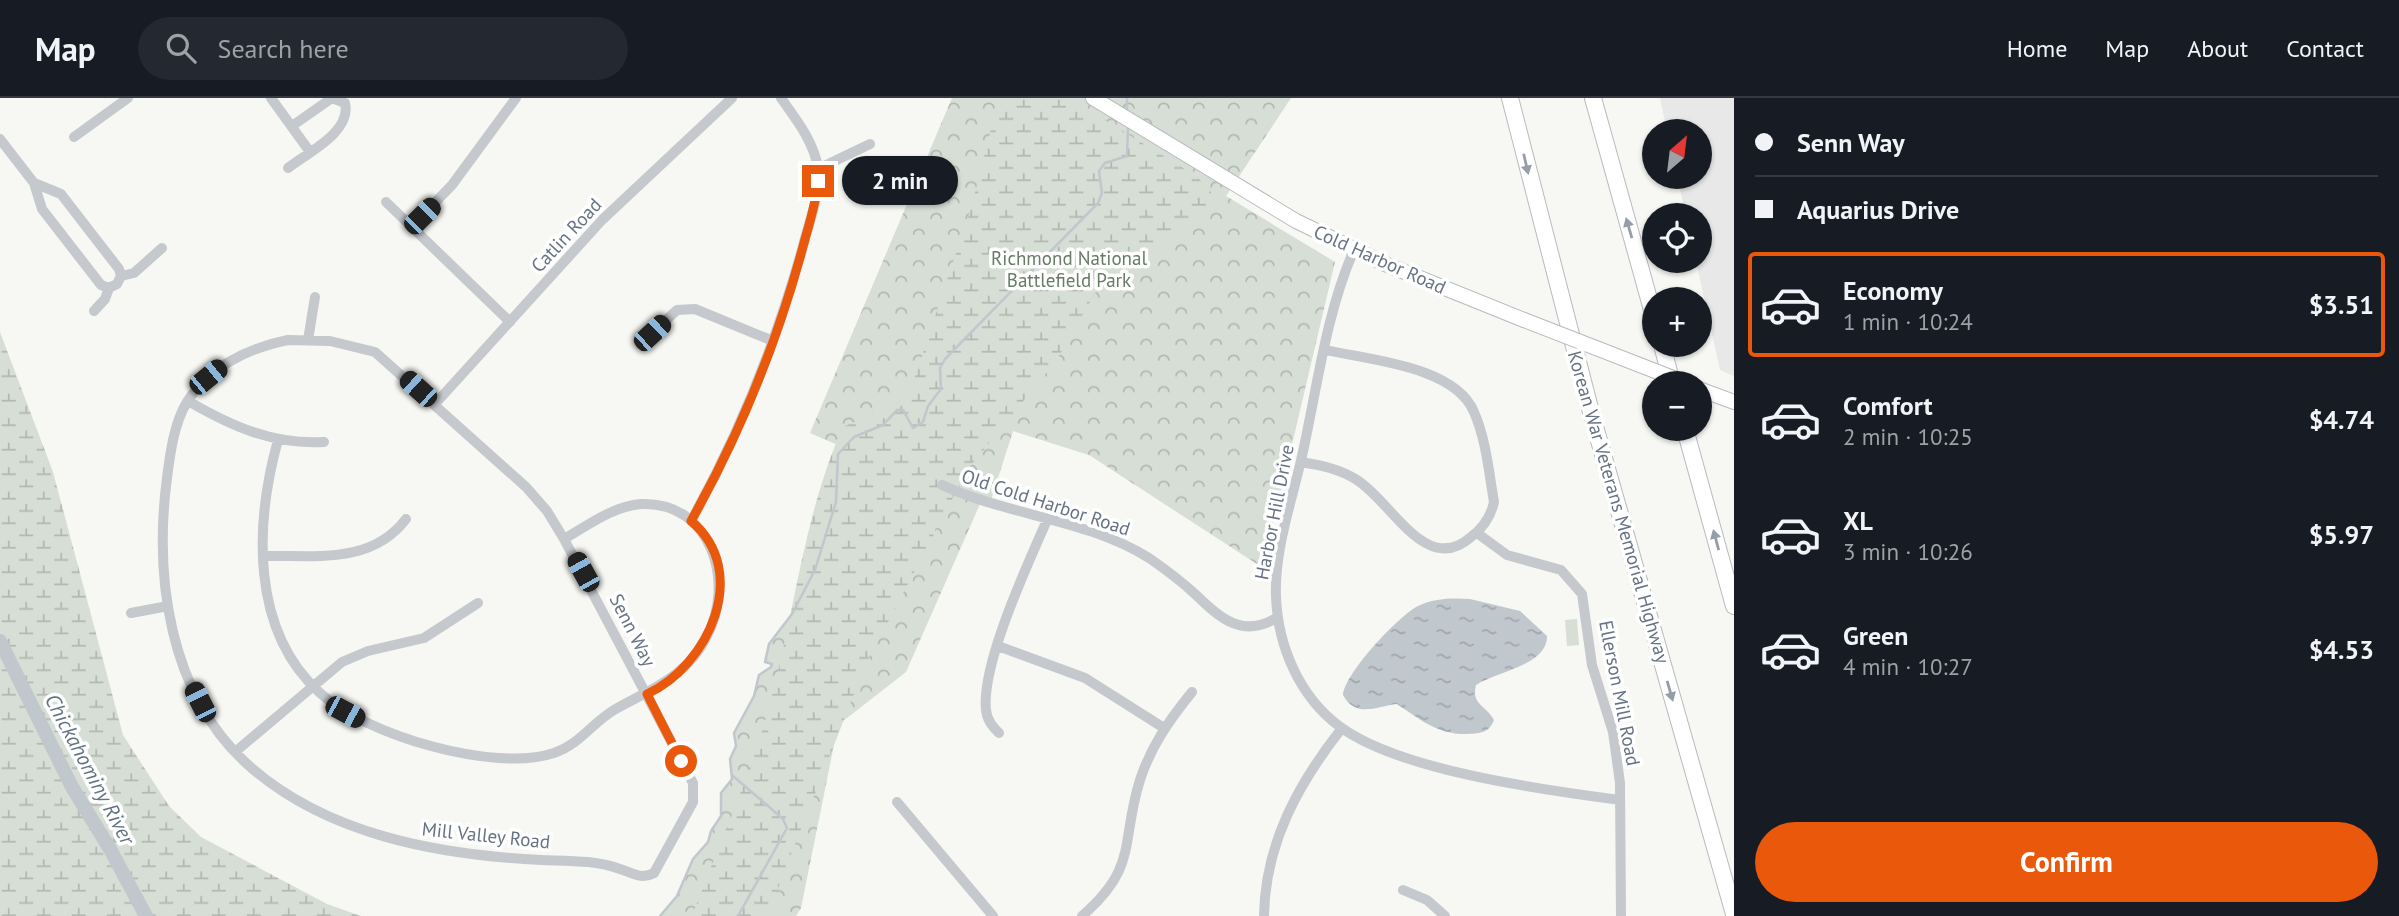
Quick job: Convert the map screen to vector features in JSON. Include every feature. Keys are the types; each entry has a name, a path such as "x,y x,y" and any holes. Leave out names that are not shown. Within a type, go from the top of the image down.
{"highway":[{"name":"Korean War Veterans Memorial Highway","path":"1510,98 1592,415 1734,914"},
{"path":"1593,98 1646,287"},
{"path":"1688,441 1734,606"}],"main road":[{"name":"Cold Harbor Road","path":"1096,100 1296,221 1354,250 1655,371"}],"street":[{"path":"74,138 128,98"},
{"path":"271,98 310,152"},
{"path":"412,226 452,185 516,98"},
{"name":"Catlin Road","path":"435,404 602,220 732,98"},
{"path":"691,521 725,460 773,341 817,193 818,169 806,137 781,98"},
{"path":"288,168 341,126 346,115 345,103 332,99 292,126"},
{"path":"0,139 34,183 42,209 101,285 109,288"},
{"path":"818,169 870,144"},
{"path":"34,183 61,194 119,269 121,276 117,284 109,288 105,299 94,311"},
{"path":"386,202 510,322"},
{"path":"121,276 134,273 162,248"},
{"name":"Harbor Hill Drive","path":"1354,250 1326,350 1278,565 1278,617 1285,649 1299,680 1318,706 1342,728 1370,744 1455,770 1526,786 1620,800"},
{"path":"308,340 315,297"},
{"path":"652,333 677,310 695,309 773,341"},
{"name":"Mill Valley Road","path":"435,404 374,352 353,344 308,340 275,343 245,353 208,377 188,401 175,436 164,499 163,566 174,637 190,682 211,721 235,752 271,783 320,810 379,835 444,851 593,863 642,877 659,867 678,832"},
{"path":"1301,462 1332,468 1356,479 1431,548 1452,550 1477,533 1492,511 1494,502 1480,429 1469,403 1453,387 1421,372 1326,350"},
{"path":"188,401 230,424 278,440 324,442"},
{"name":"Senn Way","path":"435,404 537,498 564,539 694,788 693,802 678,832"},
{"path":"278,440 267,489 263,556 268,600 280,638 292,661 313,687 345,712 403,737 456,752 504,757 540,757 563,750 614,710 665,684 692,660 709,634 717,610 719,580 714,552 704,533 691,521 665,507 629,506 564,539"},
{"name":"Old Cold Harbor Road","path":"942,485 993,505 1098,534 1130,548 1168,572 1217,615 1234,625 1260,626 1278,617"},
{"path":"263,556 360,552 389,538 406,519"},
{"path":"999,733 991,724 985,707 988,680 998,646 1047,520"},
{"name":"Ellerson Mill Road","path":"1477,533 1507,555 1561,570 1580,590 1586,607 1592,665 1613,732 1620,800 1621,916"},
{"path":"235,752 355,656 424,638 478,603"},
{"path":"131,613 168,606"},
{"path":"998,646 1085,678 1164,727"},
{"path":"1082,916 1109,891 1122,869 1140,780 1164,727 1192,691"},
{"path":"1264,916 1271,860 1287,813 1305,777 1342,728"},
{"path":"897,803 993,916"},
{"path":"1403,890 1427,900 1445,916"}],"shaded area":[{"path":"1660,98 1734,98 1734,376 1720,370 1712,334 1712,287 1702,287 1699,273 1712,273 1712,203 1683,203 1680,189 1712,189 1712,119 1664,119"}],"green space":[{"name":"Richmond National Battlefield Park","path":"952,98 1291,98 1226,196 1335,262 1263,568 1089,455 1013,431 991,500 980,504 906,672 838,725 801,908 796,916 660,916 677,896 693,859 708,842 711,831 721,816 721,793 732,779 730,759 736,746 734,733 754,696 759,675 771,667 771,663 765,662 769,644 792,614 842,447 810,433"},
{"path":"999,98 1069,98 1196,176 1211,192 1210,207 1095,293 1056,361 968,469 865,666 767,916 692,916 740,795 765,721 808,535 829,462 843,427 908,398 971,208"},
{"path":"0,332 53,472 123,735 169,806 201,837 327,904 361,916 0,916"},
{"path":"1577,619 1579,645 1567,646 1565,620"}],"water":[{"path":"1470,599 1520,611 1547,636 1545,646 1531,661 1476,685 1477,701 1494,720 1487,730 1481,733 1457,734 1422,721 1397,704 1361,709 1348,702 1343,695 1352,674 1373,647 1407,613 1436,600"}],"waterway":[{"path":"1127,98 1127,113"},
{"path":"660,916 677,896 693,859 708,842 711,831 721,816 721,793 732,779 730,759 736,746 734,733 754,696 759,675 771,667 772,664 765,662 769,644 792,614 815,570 836,502 838,454 854,437 883,425 897,410 903,410 913,428 923,422 928,406 941,389 940,368 945,359 1098,203 1102,193 1099,171 1105,163 1127,156 1128,127"},
{"name":"Chickahominy River","path":"0,641 72,787 110,849 146,916"},
{"path":"733,776 783,819 787,828 738,916"}],"route":[{"path":"681,761 647,694 671,680 692,660 701,649 713,624 719,594 717,562 710,542 691,521 725,460 766,366 790,292 818,181"}]}
